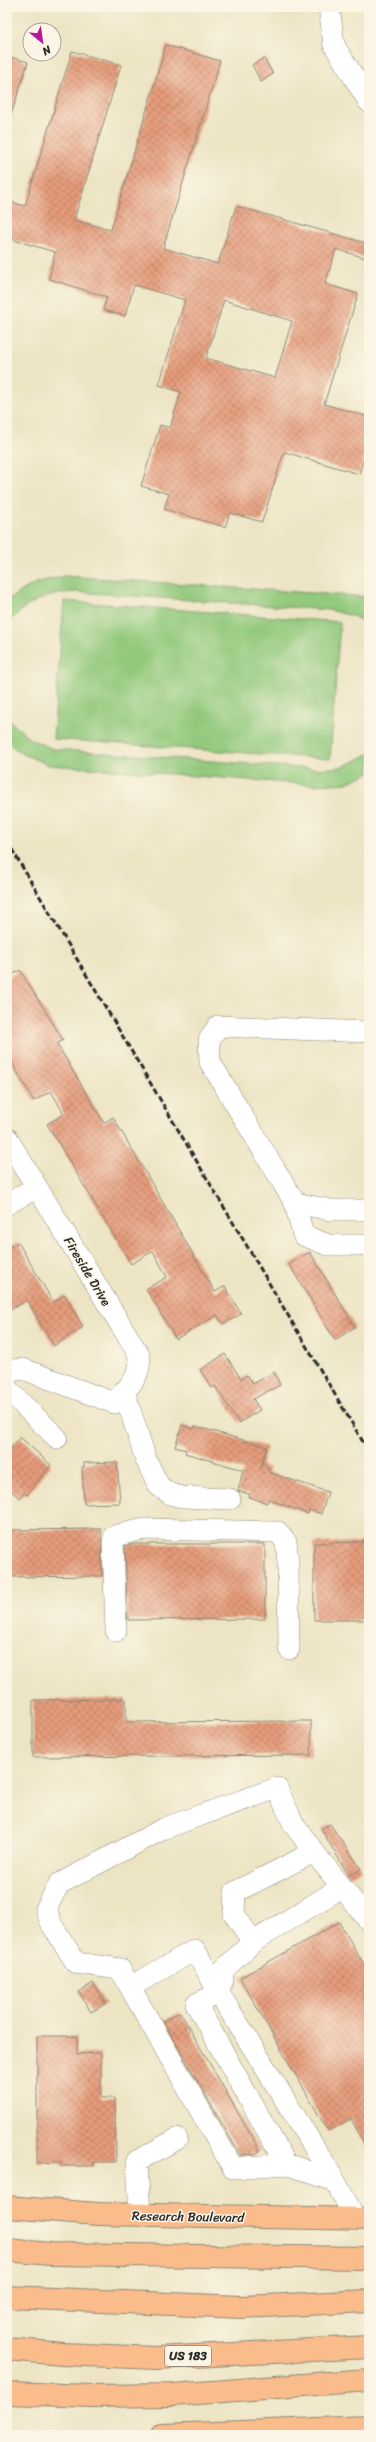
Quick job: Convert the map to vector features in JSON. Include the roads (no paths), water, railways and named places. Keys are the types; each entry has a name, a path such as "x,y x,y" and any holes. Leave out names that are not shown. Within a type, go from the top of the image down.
{"main road":[{"name":"Research Boulevard","path":"7,2207 98,2214 362,2219"},
{"path":"7,2250 50,2254 369,2258"},
{"path":"7,2297 242,2307 369,2301"},
{"name":"US 183","path":"7,2349 62,2354 156,2358 369,2347"},
{"path":"7,2394 91,2396 172,2395 369,2380"},
{"path":"162,2435 257,2433 369,2427"}],"street":[{"path":"329,7 334,44 369,102"},
{"path":"369,1032 218,1026 209,1040 210,1062 295,1203 303,1235 328,1245 369,1245"},
{"name":"Fireside Drive","path":"7,1138 139,1355 141,1366 138,1375 119,1397"},
{"path":"7,1204 37,1187"},
{"path":"295,1203 331,1210 369,1210"},
{"path":"7,1377 12,1370 23,1369 119,1397 159,1486 170,1494 182,1497 230,1499"},
{"path":"7,1389 57,1438"},
{"path":"116,1631 114,1536 144,1529 278,1532 286,1542 288,1562 289,1649"},
{"path":"335,2181 286,2164 233,2168 120,1969 76,1963 52,1925 46,1909 59,1884 165,1828 277,1788 294,1825 369,1920"},
{"path":"254,1942 234,1914 235,1892 314,1852"},
{"path":"219,1993 224,1969 254,1942 342,1887"},
{"path":"130,1986 195,1950 219,1993 335,2181 362,2219"},
{"path":"219,1993 196,2004 286,2164"},
{"path":"140,2215 138,2161 177,2139"}],"railway":[{"path":"7,841 369,1452"}]}
